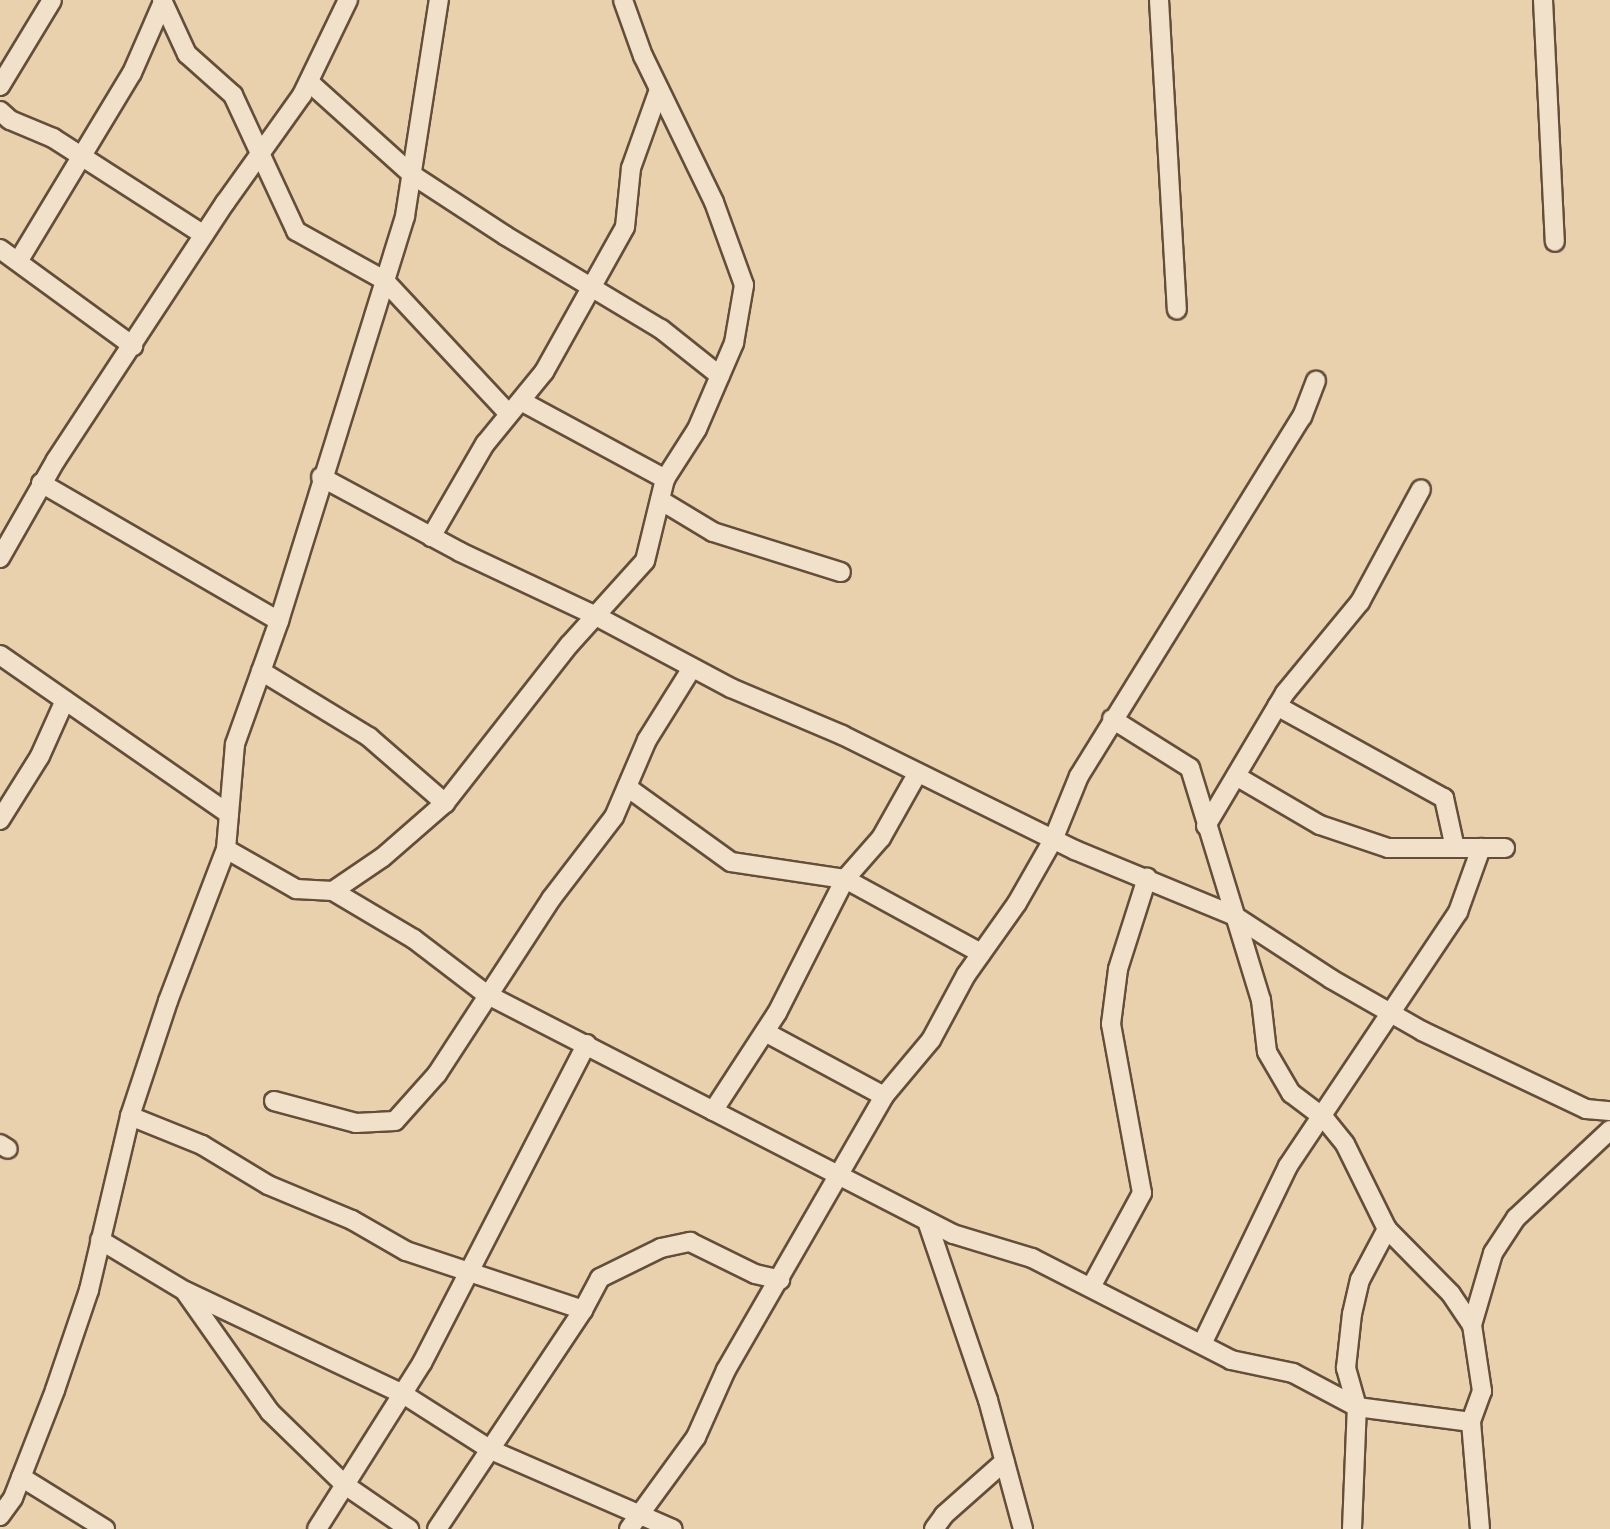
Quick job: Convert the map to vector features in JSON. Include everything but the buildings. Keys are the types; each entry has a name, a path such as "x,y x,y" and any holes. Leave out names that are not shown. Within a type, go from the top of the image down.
{"street":[{"path":"0,86 52,0"},
{"path":"0,558 41,483 204,235 309,82 348,0"},
{"path":"0,1516 13,1498 89,1290 130,1116 168,1001 226,849 235,744 279,621 321,477 405,216 439,0"},
{"path":"333,891 383,857 445,803 568,645 645,561 665,480 697,429 734,343 744,285 714,202 659,90 623,0"},
{"path":"1159,0 1177,309"},
{"path":"1543,0 1555,242"},
{"path":"163,1 187,54 232,95 296,231 384,279 515,407 665,480"},
{"path":"19,260 132,73 163,1"},
{"path":"309,82 411,174 661,329 720,376"},
{"path":"431,537 485,444 544,372 625,227 632,168 659,90"},
{"path":"0,111 80,156 204,235"},
{"path":"0,249 19,260 133,346"},
{"path":"629,1529 696,1437 726,1370 840,1178 884,1096 931,1040 981,953 1053,840 1079,776 1112,719 1302,417 1316,381"},
{"path":"321,477 431,537 596,616 692,668 842,735 1053,840 1233,915 1392,1014 1586,1109 1610,1111"},
{"path":"41,483 279,621"},
{"path":"1206,826 1277,706 1360,602 1421,489"},
{"path":"660,500 713,532 777,555 841,572"},
{"path":"0,655 229,814"},
{"path":"274,1101 356,1123 395,1121 437,1074 486,994 614,817 646,740 692,668"},
{"path":"261,671 369,737 445,803"},
{"path":"0,820 40,756 65,700"},
{"path":"1277,706 1444,798 1455,848"},
{"path":"1112,719 1190,768 1233,915 1261,1000 1267,1052 1291,1093 1324,1118 1345,1144 1387,1229 1451,1294 1472,1325"},
{"path":"713,1111 765,1032 845,879 881,838 917,774"},
{"path":"1236,776 1320,825 1388,848 1505,848"},
{"path":"627,787 731,862 845,879 981,953"},
{"path":"1202,1344 1288,1166 1324,1118 1458,912 1481,848"},
{"path":"226,849 296,890 333,891 414,939 486,994 587,1044 840,1178 953,1234 1032,1258 1231,1360 1293,1373 1358,1407 1471,1422"},
{"path":"1090,1287 1142,1193 1111,1024 1118,969 1147,878"},
{"path":"765,1032 884,1096"},
{"path":"317,1529 403,1394 470,1271 587,1044"},
{"path":"130,1116 202,1145 268,1185 352,1220 406,1251 584,1310"},
{"path":"1479,1529 1471,1422 1482,1391 1472,1325 1493,1252 1516,1218 1610,1130"},
{"path":"927,1221 961,1314 1023,1529"},
{"path":"1352,1529 1358,1407 1346,1368 1352,1314 1360,1280 1387,1229"},
{"path":"100,1240 185,1292 403,1394 491,1450 641,1512 673,1529"},
{"path":"437,1529 584,1310 600,1278 661,1248 690,1242 755,1274 780,1280"},
{"path":"185,1292 270,1412 345,1485 409,1529"},
{"path":"934,1529 944,1515 1005,1461"},
{"path":"21,1477 105,1529"}]}
